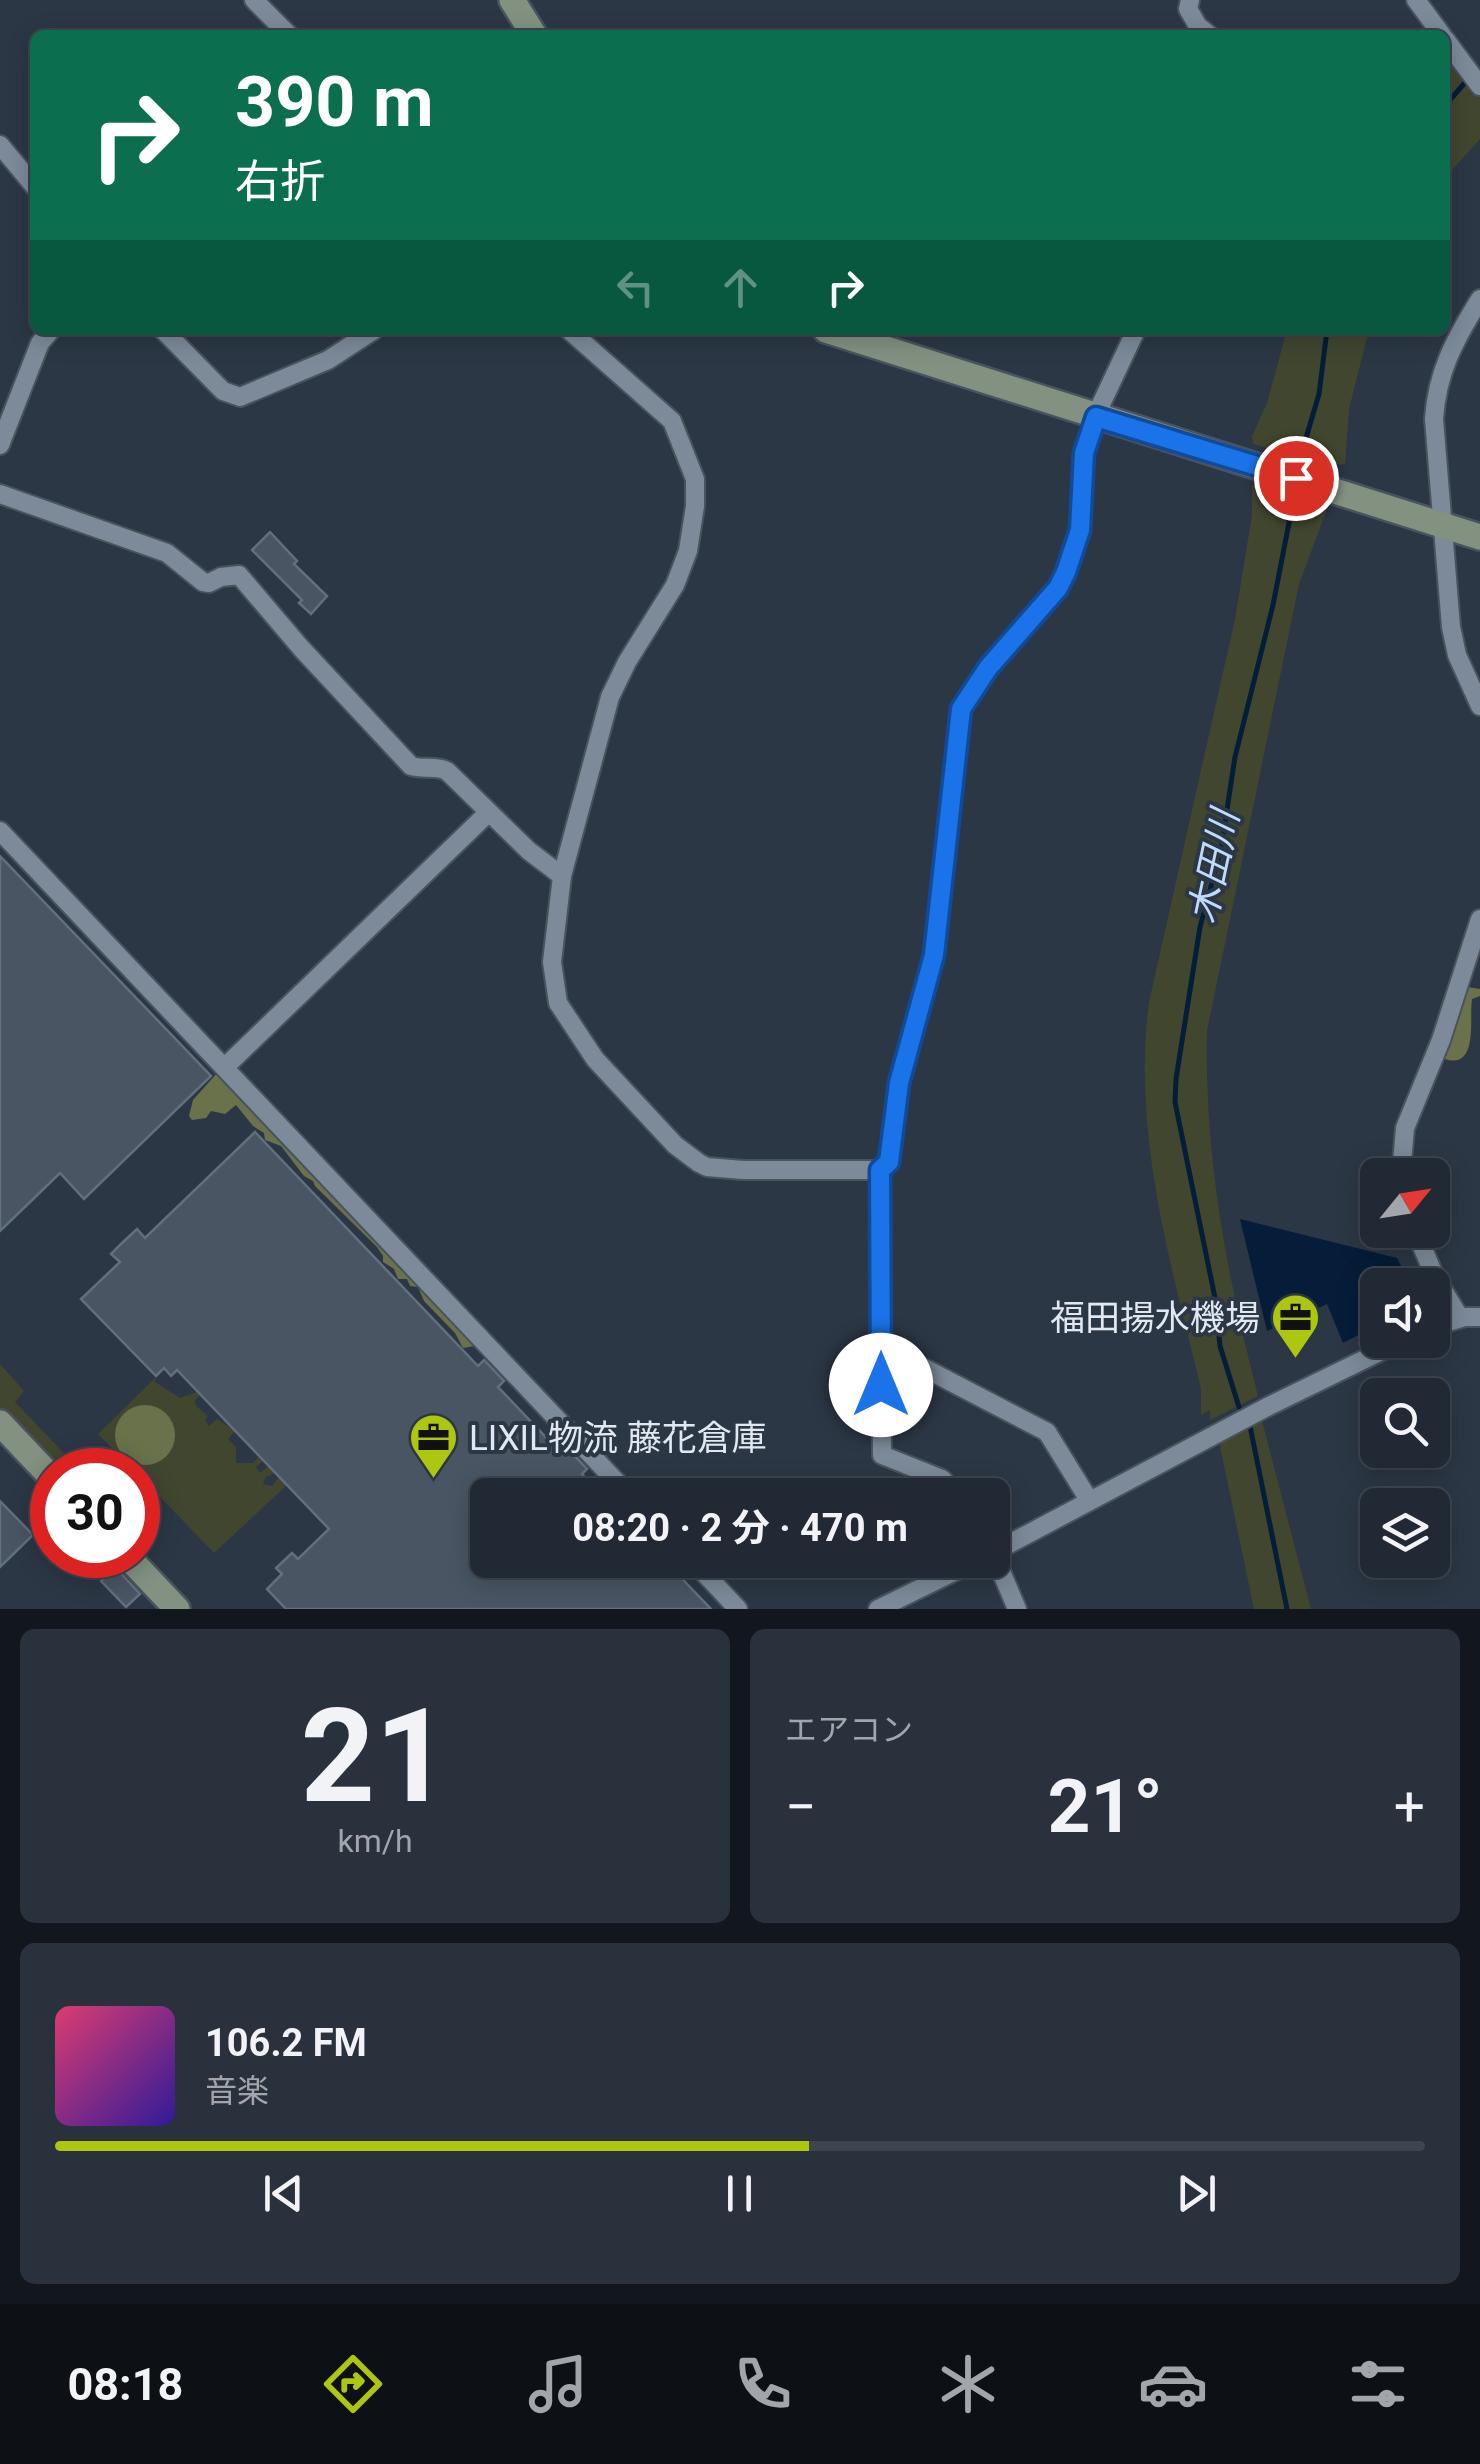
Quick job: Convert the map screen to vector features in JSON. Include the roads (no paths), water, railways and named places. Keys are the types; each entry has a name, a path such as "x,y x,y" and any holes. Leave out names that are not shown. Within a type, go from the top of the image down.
{"street":[{"path":"254,0 285,30"},
{"path":"1190,0 1188,9 1202,30"},
{"path":"1416,0 1439,30"},
{"path":"519,3 532,30"},
{"path":"1450,45 1475,80"},
{"path":"0,144 30,181"},
{"path":"1480,299 1447,354 1434,419 1454,641 1480,706"},
{"path":"0,444 40,343 47,335"},
{"path":"168,335 223,391 240,397 328,360 366,335"},
{"path":"575,335 672,421 694,479 695,506 688,551 676,584 610,697 562,876 552,962 558,1003 595,1058 674,1144 707,1167 880,1170 889,1162 899,1083 934,955 961,709 988,668 1058,588 1066,572 1080,530 1084,453 1134,335"},
{"path":"842,335 1480,537"},
{"path":"0,494 167,553 203,582 240,575 301,648 411,766 438,766 447,771 529,851 562,876"},
{"path":"225,1067 488,813"},
{"path":"0,831 613,1478"},
{"path":"1402,1158 1405,1128 1441,1040 1480,919"},
{"path":"880,1170 882,1455 942,1478"},
{"path":"1423,1248 1435,1277 1460,1318"},
{"path":"1450,1321 1480,1317"},
{"path":"881,1350 907,1358 1047,1432 1089,1500"},
{"path":"1010,1543 1369,1358"},
{"path":"0,1423 30,1455"},
{"path":"148,1578 177,1609"},
{"path":"709,1578 738,1609"},
{"path":"878,1609 941,1578"},
{"path":"1002,1578 1018,1609"}],"water":[{"path":"1240,1219 1397,1258 1402,1268 1360,1268 1360,1334 1343,1343 1327,1304 1267,1331"}],"waterway":[{"name":"木田川","path":"1450,100 1469,78"},
{"name":"木田川","path":"1296,472 1319,394 1326,335"},
{"name":"木田川","path":"1239,1407 1220,1346 1215,1298 1175,1102 1176,1079 1200,927 1221,849 1235,757 1273,605 1289,523 1291,487"},
{"name":"木田川","path":"1250,1426 1287,1609"}],"place":[{"name":"福田揚水機場","path":"1295,1360"},
{"name":"LIXIL物流 藤花倉庫","path":"434,1480"}]}
